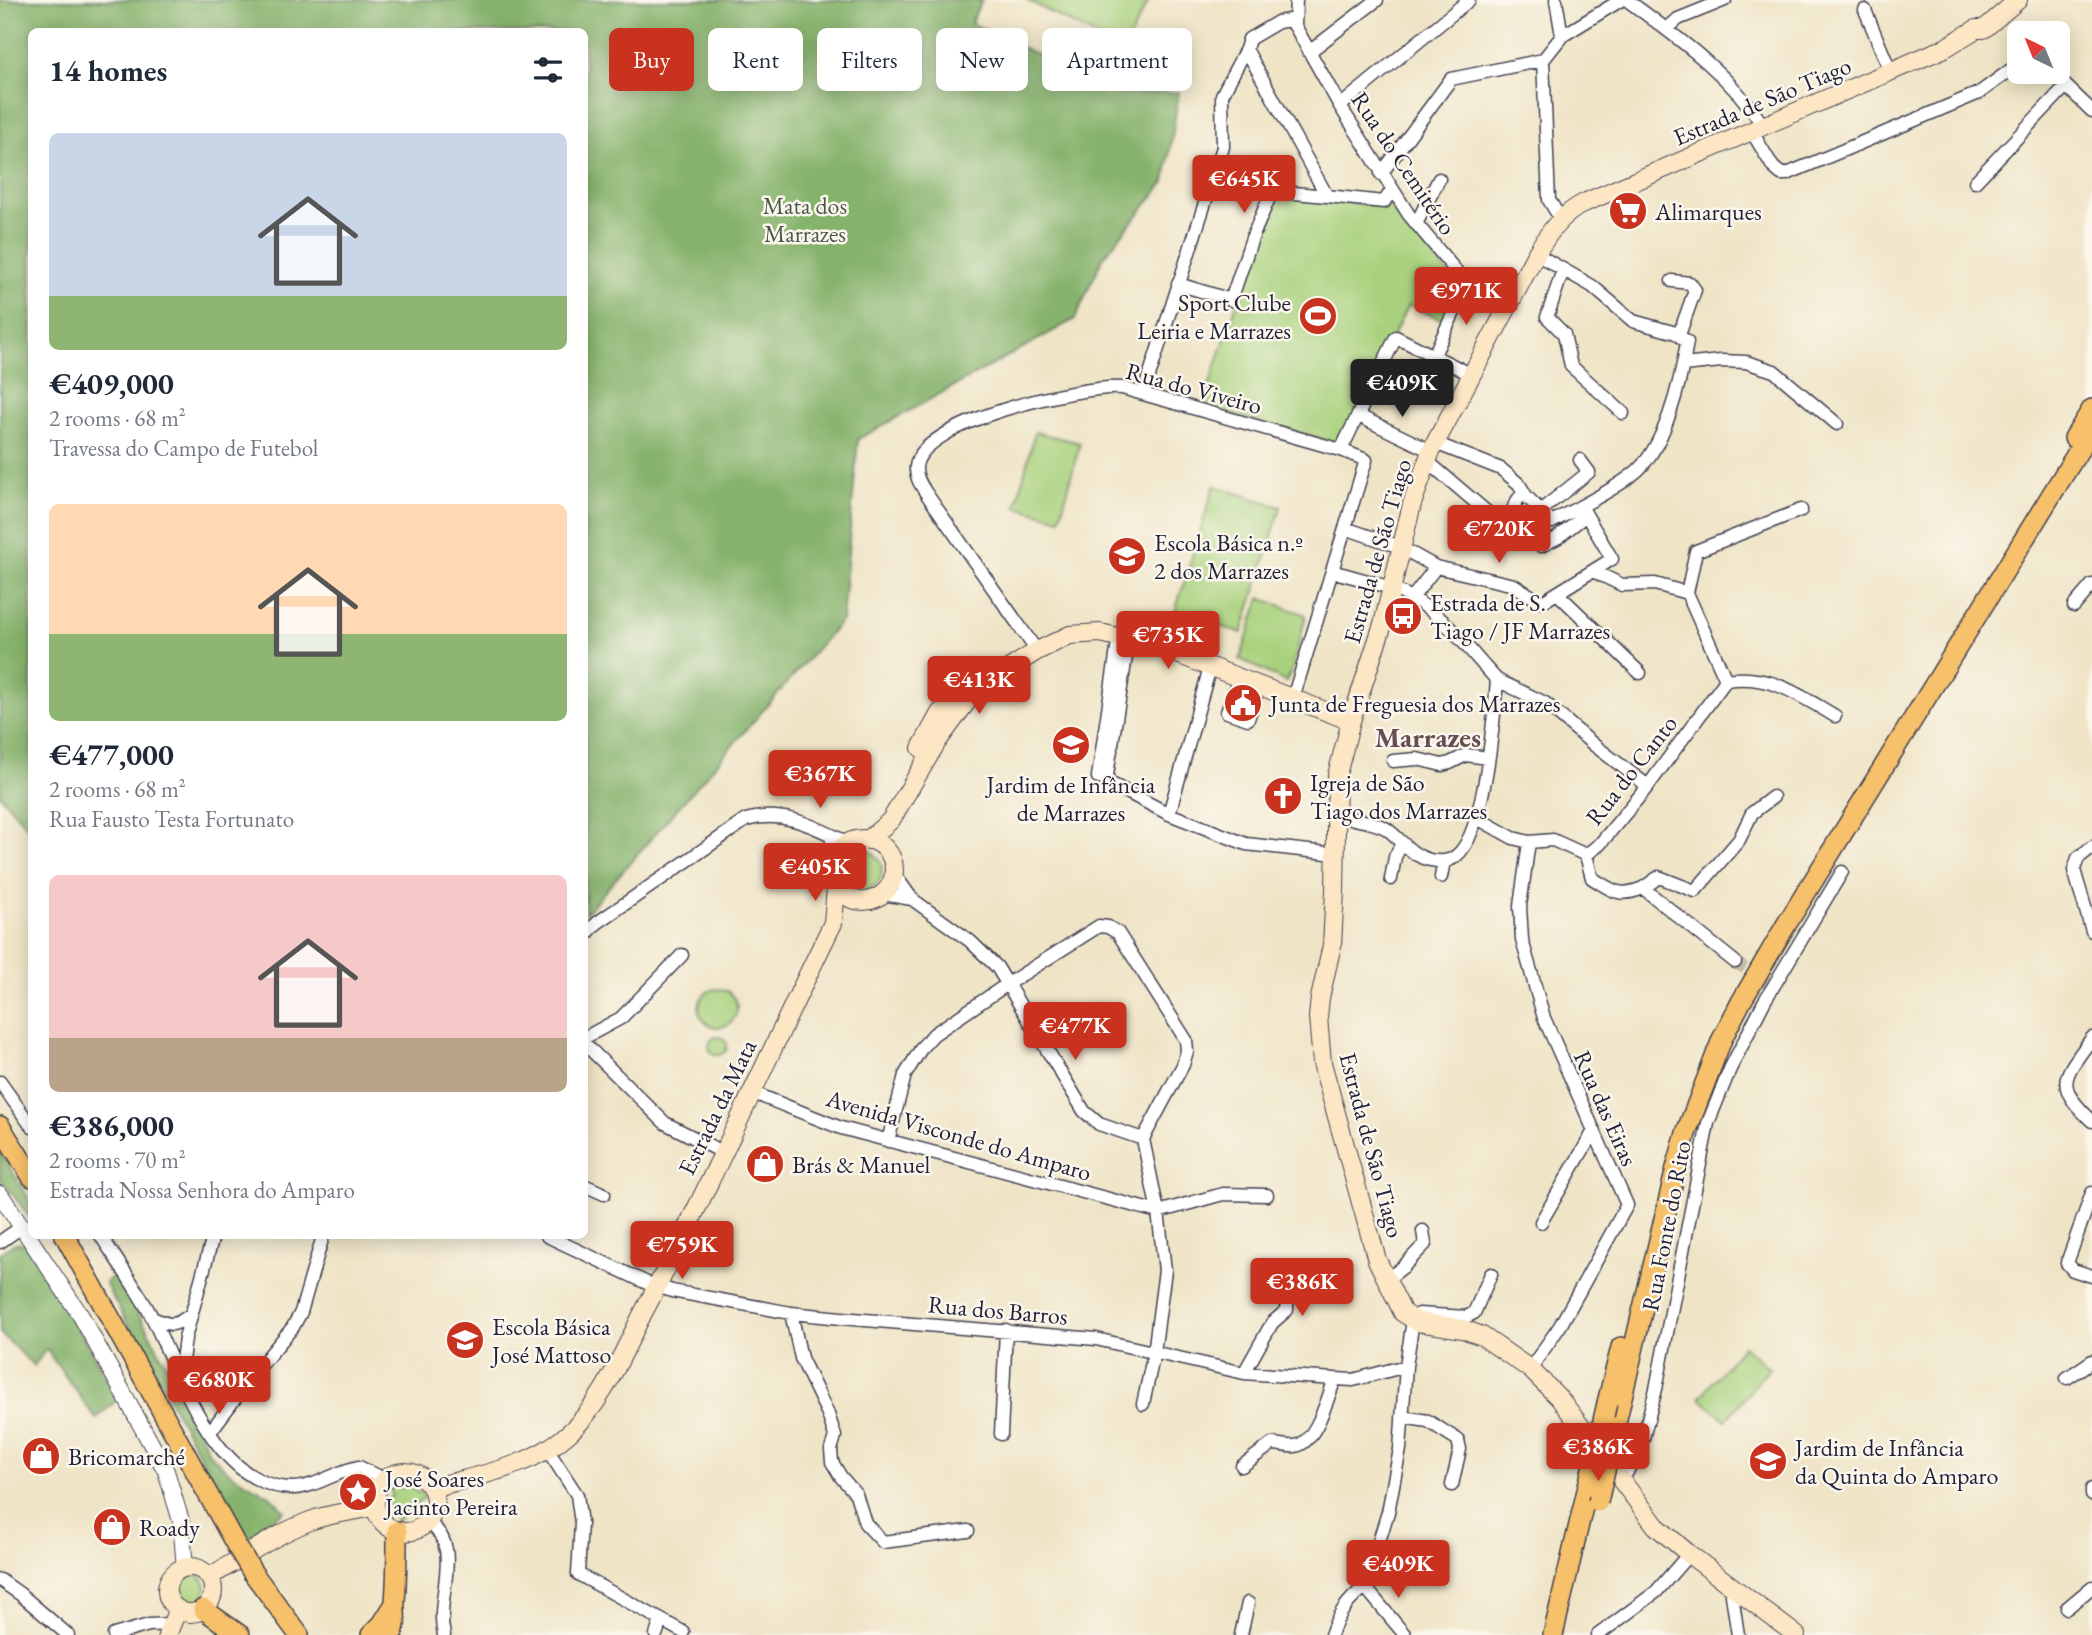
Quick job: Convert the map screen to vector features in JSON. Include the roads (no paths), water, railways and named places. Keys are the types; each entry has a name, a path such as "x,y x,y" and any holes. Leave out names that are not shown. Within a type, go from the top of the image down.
{"main road":[{"name":"Estrada de São Tiago","path":"1413,1320 1403,1313 1377,1260 1322,1063 1318,1017 1332,945 1337,775 1351,721 1384,624 1400,547 1431,452 1536,254 1560,218 1584,203 1891,73 1957,42 1976,29 1979,23 2005,0"},
{"name":"Estrada de São Tiago","path":"1976,29 1984,29 2018,0"},
{"path":"1567,1635 1607,1403 1663,1167 1693,1077 1723,1011 2092,409"},
{"path":"1553,1635 1615,1427 1676,1168 1697,1101 1722,1040 1786,925 2092,429"},
{"path":"864,902 848,898 836,887 832,870 842,848 868,840 891,820 948,724 983,685 1061,638 1079,633 1100,633 1154,645 1351,721"},
{"path":"833,923 864,902 883,894 888,888 892,865 891,820"},
{"path":"868,840 879,844 892,865"},
{"name":"Estrada da Mata","path":"432,1489 500,1471 547,1449 573,1430 599,1396 657,1287 833,923 836,887"},
{"path":"0,1126 28,1171"},
{"path":"67,1239 236,1545 253,1573 299,1635"},
{"path":"1413,1320 1463,1329 1482,1336 1530,1369 1560,1399 1656,1526 1796,1635"},
{"path":"408,1472 422,1477 432,1489 434,1509 427,1521 414,1531 397,1531 384,1525 375,1506 376,1494 381,1484 393,1475 408,1472"},
{"path":"209,1577 274,1538 309,1521 375,1506"},
{"path":"393,1635 396,1625 394,1605 397,1584 397,1531"},
{"path":"185,1567 201,1570 209,1577 213,1594 203,1609 173,1623 168,1586 174,1574 185,1567"},
{"path":"371,1635 394,1605"},
{"path":"203,1609 240,1635"},
{"path":"281,1612 312,1635"}],"street":[{"path":"1144,392 1223,147 1223,95 1249,39 1278,22 1292,23 1296,0"},
{"path":"1310,52 1377,0"},
{"path":"1340,106 1469,0"},
{"path":"1556,0 1562,36"},
{"path":"1381,174 1451,79 1543,60 1562,36 1621,0"},
{"path":"1627,0 1667,29 1736,89 1758,129 1773,167 1781,174 1787,174 1979,93 2007,73"},
{"path":"1667,29 1678,19 1725,0"},
{"path":"1865,10 1891,73"},
{"name":"Rua do Cemitério","path":"1292,23 1381,174 1416,224 1467,284 1505,312"},
{"path":"1246,49 1327,196"},
{"path":"1543,60 1549,200 1560,218"},
{"path":"1975,182 2066,86 2092,111"},
{"path":"1416,224 1439,179"},
{"path":"1178,284 1231,300 1252,238 1272,191 1384,202 1392,190"},
{"path":"1524,492 1513,513 1541,546 1558,538 1583,510 1634,474 1656,447 1667,421 1684,365 1687,342 1679,335 1633,321 1592,286 1536,254"},
{"path":"1563,270 1547,317 1564,334 1571,366 1623,413"},
{"path":"1672,281 1690,283 1695,290 1679,335"},
{"path":"1434,355 1467,284"},
{"path":"1341,450 1396,337 1472,374"},
{"path":"1684,365 1721,361 1746,362 1774,371 1837,424"},
{"name":"Rua do Viveiro","path":"1037,651 919,483 916,466 921,452 932,442 1007,408 1051,396 1111,387 1144,392 1198,411 1341,450 1366,460 1345,528"},
{"path":"1359,416 1431,452 1501,469 1519,484 1552,522 1583,510"},
{"path":"1431,452 1501,524"},
{"path":"1541,510 1589,472 1580,460"},
{"path":"1293,698 1345,528 1400,547 1436,567 1514,585 1539,601 1612,559 1583,510"},
{"path":"1801,510 1696,551 1687,593 1726,680 1742,677 1763,679 1791,691 1835,716"},
{"path":"1412,598 1436,567"},
{"path":"1332,571 1391,588 1412,598 1438,616 1497,680 1545,703 1648,786"},
{"path":"1593,571 1622,585 1655,584 1687,593"},
{"path":"2074,606 2092,585"},
{"path":"1557,593 1640,673"},
{"path":"1124,637 1098,777 1169,814 1246,844 1336,854"},
{"path":"1169,814 1210,667"},
{"path":"1239,678 1227,712 1248,719 1259,686"},
{"path":"1335,815 1385,827 1420,856 1444,861 1457,856 1477,818 1493,725 1497,680"},
{"name":"Rua do Canto","path":"1477,818 1513,838 1529,842 1553,840 1586,855 1600,844 1648,786 1726,680"},
{"path":"1393,761 1417,759 1442,765 1450,764 1466,755 1488,758"},
{"path":"1586,855 1592,878 1614,892 1632,892 1659,877 1695,891 1739,840 1752,813 1773,797"},
{"path":"588,933 597,923 746,820 758,816 781,817 810,824 830,835 842,848"},
{"name":"Rua das Eiras","path":"1529,842 1520,906 1522,940 1544,1018 1627,1205 1560,1326 1530,1369"},
{"path":"1391,879 1395,857 1402,843"},
{"path":"2092,847 2078,858 2074,870 2092,932"},
{"path":"1441,877 1444,861"},
{"path":"892,865 912,899 984,953 1009,983 1084,1111 1099,1124 1143,1139"},
{"name":"Rua Fonte do Rito","path":"1620,1480 1627,1472 1643,1438 1656,1389 1709,1123 1730,1069 1772,986 1842,872"},
{"path":"1643,888 1735,962"},
{"path":"883,894 912,899"},
{"path":"888,1141 905,1075 922,1047 947,1023 1099,926 1108,927 1118,933 1186,1040 1187,1051 1183,1065 1143,1139 1158,1212 1165,1270 1154,1353 1143,1404"},
{"path":"588,1038 621,1018 682,955"},
{"path":"2091,1040 2069,1071 2065,1083 2068,1096 2092,1121"},
{"path":"588,1044 665,1123 722,1152"},
{"path":"0,1082 28,1121"},
{"name":"Avenida Visconde do Amparo","path":"751,1092 841,1128 1158,1212"},
{"path":"1541,1222 1594,1131"},
{"path":"588,1187 604,1194"},
{"path":"2092,1193 2087,1224 2067,1263 2073,1270 2092,1276"},
{"path":"0,1194 28,1234"},
{"path":"1158,1212 1223,1195 1267,1195"},
{"path":"0,1242 23,1226"},
{"path":"1386,1280 1404,1267 1425,1244 1423,1231"},
{"path":"31,1239 86,1324 166,1471 181,1521 185,1567"},
{"path":"103,1239 152,1318 209,1432 247,1474 263,1482 295,1488 359,1467 378,1476 381,1484"},
{"path":"180,1377 190,1315 212,1239"},
{"path":"209,1432 293,1327 301,1312 322,1239"},
{"name":"Rua dos Barros","path":"553,1239 657,1287 791,1312 1096,1339 1244,1373 1353,1380 1406,1366"},
{"path":"1244,1373 1272,1323 1287,1310 1287,1277 1271,1267"},
{"path":"1331,1635 1336,1621 1350,1599 1365,1587 1388,1512 1400,1449 1406,1366 1413,1320 1419,1314 1471,1315 1491,1274"},
{"path":"791,1312 802,1359 828,1414 835,1436 831,1450 832,1462 856,1494 865,1523 883,1542 968,1531"},
{"path":"152,1318 176,1325 190,1315"},
{"path":"1001,1434 1006,1330"},
{"path":"2067,1378 2092,1361"},
{"path":"1242,1466 1272,1444 1297,1446 1303,1442 1313,1432 1335,1379"},
{"path":"1402,1417 1429,1422 1458,1440 1460,1449 1451,1485"},
{"path":"547,1449 577,1496 581,1523 578,1574 683,1632"},
{"path":"427,1521 443,1536 448,1551 443,1593 444,1635"},
{"path":"1598,1635 1656,1592 1689,1554"},
{"path":"0,1580 68,1635"},
{"path":"1365,1587 1405,1635"},
{"path":"2067,1608 2092,1587"},
{"path":"1735,1589 1732,1595 1738,1635"},
{"path":"1241,1635 1248,1603"},
{"path":"656,1635 661,1620"},
{"path":"114,1635 149,1625 173,1623"}],"tunnel":[{"path":"1735,962 1772,986"}],"place":[{"name":"Alimarques","path":"1628,211"},
{"name":"Sport Clube Leiria e Marrazes","path":"1318,316"},
{"name":"Escola Básica n.º 2 dos Marrazes","path":"1127,556"},
{"name":"Estrada de S. Tiago / JF Marrazes","path":"1403,616"},
{"name":"Junta de Freguesia dos Marrazes","path":"1243,703"},
{"name":"Jardim de Infância de Marrazes","path":"1071,745"},
{"name":"Igreja de São Tiago dos Marrazes","path":"1283,796"},
{"name":"Brás & Manuel","path":"765,1164"},
{"name":"Escola Básica José Mattoso","path":"465,1340"},
{"name":"Bricomarché","path":"41,1456"},
{"name":"Jardim de Infância da Quinta do Amparo","path":"1768,1461"},
{"name":"José Soares Jacinto Pereira","path":"358,1492"},
{"name":"Roady","path":"112,1527"}],"district":[{"name":"Marrazes","path":"1428,737"}],"park label":[{"name":"Mata dos Marrazes","path":"805,219"}]}
